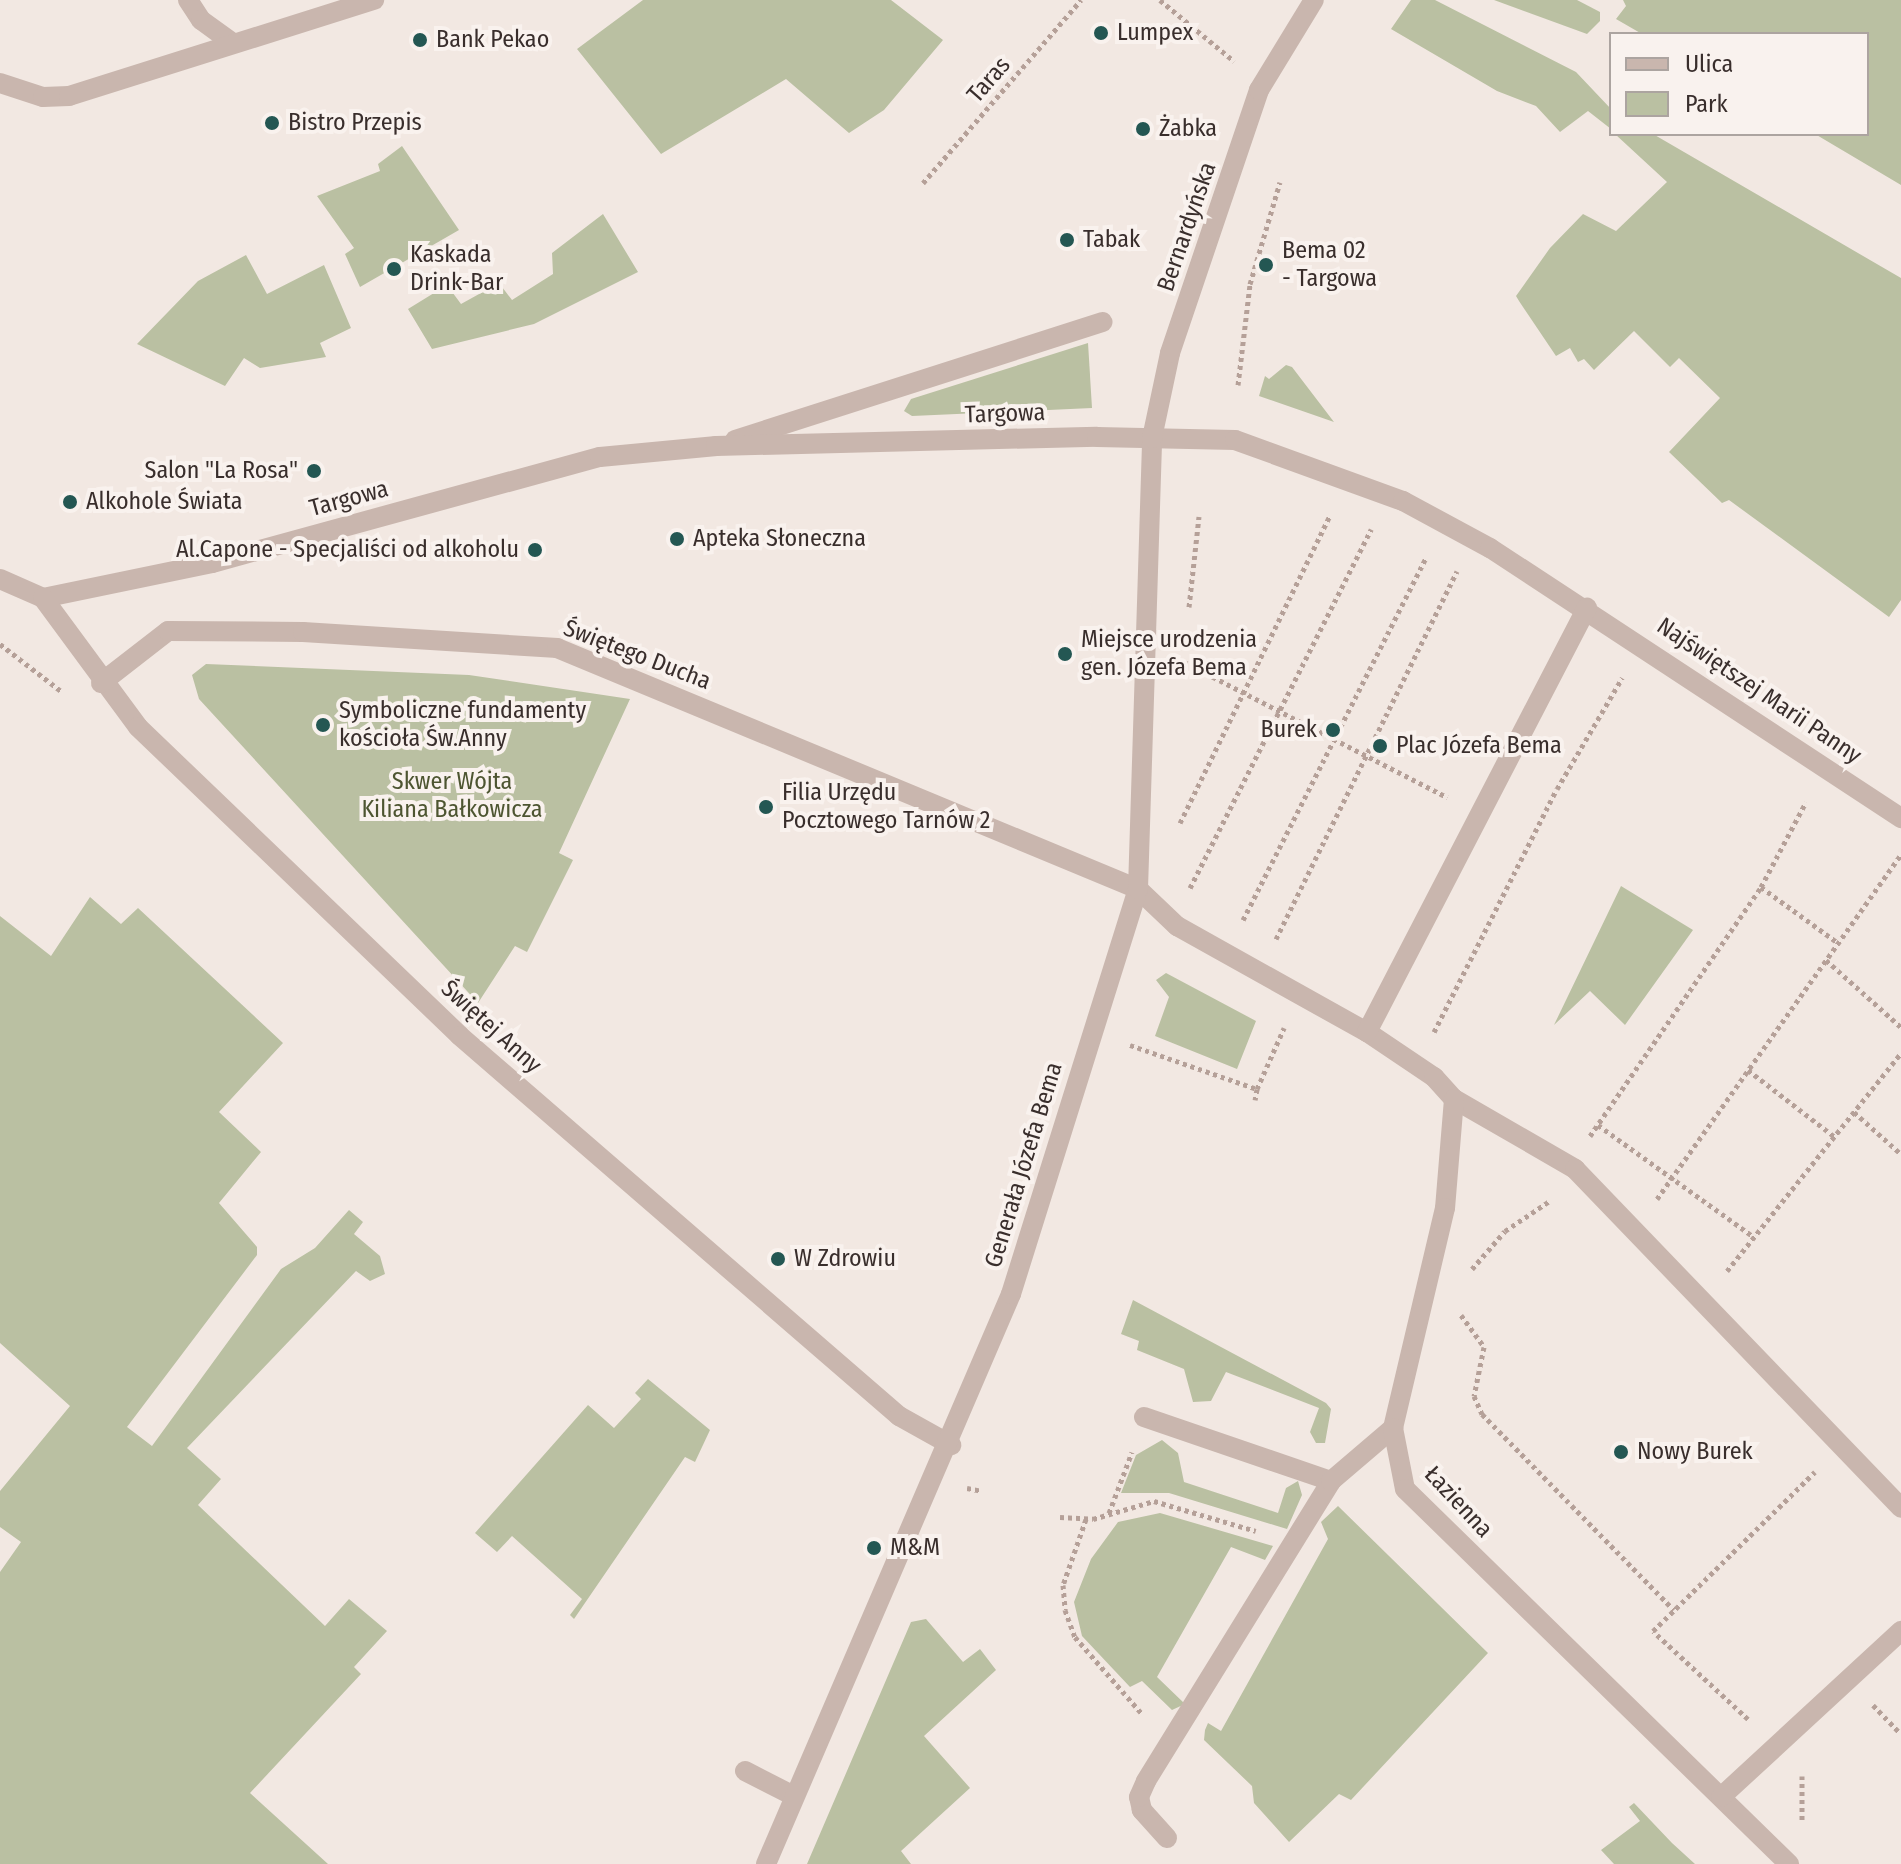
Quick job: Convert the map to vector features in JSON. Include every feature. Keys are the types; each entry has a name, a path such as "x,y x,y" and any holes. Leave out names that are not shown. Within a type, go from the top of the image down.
{"street":[{"path":"188,0 201,20 230,41"},
{"path":"0,83 43,97 69,96 230,41 374,0"},
{"name":"Bernardyńska","path":"1152,438 1170,353 1259,90 1314,0"},
{"name":"Targowa","path":"716,446 1103,322"},
{"name":"Targowa","path":"43,598 212,563 600,457 716,446 1152,438 1235,440 1327,469 1403,501 1587,608"},
{"name":"Generała Józefa Bema","path":"766,1864 792,1795 951,1445 1011,1294 1138,889 1152,438"},
{"path":"0,579 43,598"},
{"name":"Świętej Anny","path":"43,598 101,683 234,821 460,1036 899,1416 951,1445"},
{"path":"1367,1032 1587,608"},
{"name":"Najświętszej Marii Panny","path":"1587,608 1898,811"},
{"name":"Świętego Ducha","path":"101,683 168,631 303,632 557,648 1138,889"},
{"path":"1138,889 1177,926 1367,1032 1434,1077 1454,1099 1575,1169 1901,1508"},
{"name":"Łazienna","path":"1454,1099 1445,1208 1393,1428 1405,1489 1789,1864"},
{"path":"1144,1417 1331,1481"},
{"path":"1167,1838 1142,1810 1139,1797 1331,1481 1393,1428"},
{"path":"1721,1797 1901,1631"},
{"path":"745,1771 792,1795"}],"path":[{"name":"Taras","path":"923,183 1081,0"},
{"path":"1160,0 1235,62"},
{"path":"1238,385 1250,284 1280,182"},
{"path":"1175,832 1336,503"},
{"path":"1188,616 1199,517"},
{"path":"1177,926 1190,889 1375,521"},
{"path":"1242,923 1429,553"},
{"path":"1274,943 1458,570"},
{"path":"0,644 71,700"},
{"path":"1183,676 1185,647"},
{"path":"1184,662 1279,714 1451,799"},
{"path":"1434,1041 1449,999 1605,700 1634,673"},
{"path":"1445,812 1458,785"},
{"path":"1469,1274 1505,1231 1563,1192 1575,1169 1574,1157 1761,887 1809,796"},
{"path":"1648,1212 1901,855"},
{"path":"1179,876 1199,897"},
{"path":"1761,887 1838,943"},
{"path":"1235,920 1252,930"},
{"path":"1263,936 1285,950"},
{"path":"1826,960 1901,1027"},
{"path":"1255,1100 1285,1025"},
{"path":"1125,1043 1257,1089"},
{"path":"1717,1284 1901,1053"},
{"path":"1748,1070 1835,1137"},
{"path":"1854,1112 1901,1154"},
{"path":"1598,1125 1754,1237"},
{"path":"1457,1308 1484,1347 1474,1396 1482,1414 1674,1610"},
{"path":"1109,1513 1136,1439"},
{"path":"1758,1718 1744,1719 1723,1702 1653,1631 1821,1466"},
{"path":"1060,1517 1086,1519 1154,1501 1294,1540"},
{"path":"1086,1519 1063,1585 1075,1637 1170,1745"},
{"path":"1864,1696 1901,1734"},
{"path":"1804,1765 1797,1800 1804,1829"}],"green space":[{"path":"643,0 891,0 943,40 884,110 849,133 786,79 661,154 577,49"},
{"path":"1411,0 1435,0 1576,72 1609,107 1609,127 1588,111 1560,132 1536,106 1497,91 1391,29"},
{"path":"1494,0 1577,0 1600,12 1600,21 1587,34"},
{"path":"1623,0 1901,0 1901,185 1818,136 1869,136 1869,32 1639,32 1616,19 1626,6"},
{"path":"1617,136 1656,136 1901,278 1901,600 1889,617 1729,500 1722,503 1669,452 1720,398 1679,358 1670,367 1634,331 1594,370 1584,359 1578,362 1570,348 1556,356 1516,296 1550,248 1583,214 1616,231 1667,182"},
{"path":"402,146 459,230 360,287 345,254 354,248 317,196 380,171 378,164"},
{"path":"603,214 638,272 534,324 432,349 408,309 447,285 461,304 499,283 512,300 553,274 552,253"},
{"path":"246,255 267,294 324,265 351,328 320,343 326,357 260,368 244,358 225,386 137,344 198,281"},
{"path":"1088,343 1092,408 912,416 904,411 911,399"},
{"path":"1286,365 1292,367 1334,422 1259,396 1265,376 1269,379"},
{"name":"Skwer Wójta Kiliana Bałkowicza","path":"206,664 469,675 630,699 559,853 573,860 527,952 515,946 478,1003 199,699 192,675"},
{"path":"1621,886 1693,930 1625,1025 1590,991 1554,1025"},
{"path":"90,897 121,924 138,908 283,1043 219,1112 261,1152 219,1203 257,1247 257,1255 127,1427 152,1446 281,1269 315,1248 349,1210 363,1222 354,1234 380,1256 385,1274 370,1281 356,1271 187,1448 221,1479 198,1505 325,1626 349,1599 387,1631 354,1667 361,1674 250,1793 328,1864 0,1864 0,1572 21,1542 0,1527 0,1491 70,1406 0,1343 0,916 51,956"},
{"path":"1166,973 1256,1021 1237,1069 1155,1036 1169,997 1156,980"},
{"path":"1133,1300 1326,1403 1331,1409 1325,1443 1316,1443 1310,1432 1319,1408 1226,1372 1211,1401 1193,1402 1184,1369 1137,1350 1139,1341 1121,1334"},
{"path":"648,1379 710,1430 695,1462 685,1457 574,1619 570,1615 582,1599 512,1536 497,1552 475,1533 588,1405 614,1428 641,1399 635,1393"},
{"path":"1162,1440 1178,1453 1184,1482 1278,1513 1286,1488 1298,1481 1302,1495 1287,1529 1169,1493 1121,1493 1136,1455"},
{"path":"1338,1506 1488,1653 1351,1800 1339,1794 1289,1842 1254,1803 1252,1786 1204,1740 1205,1730 1208,1723 1221,1731 1328,1539 1321,1522"},
{"path":"1160,1513 1273,1546 1265,1560 1231,1547 1157,1677 1185,1704 1172,1710 1142,1681 1130,1687 1082,1636 1074,1602 1091,1559 1118,1522"},
{"path":"926,1619 963,1662 980,1649 996,1670 924,1736 970,1788 901,1851 911,1864 807,1864 911,1622"},
{"path":"1634,1803 1695,1864 1614,1864 1601,1850 1640,1821 1629,1807"}],"place":[{"name":"Lumpex","path":"1101,33"},
{"name":"Bank Pekao","path":"420,40"},
{"name":"Bistro Przepis","path":"272,123"},
{"name":"Żabka","path":"1143,129"},
{"name":"Tabak","path":"1067,240"},
{"name":"Bema 02 - Targowa","path":"1266,265"},
{"name":"Kaskada Drink-Bar","path":"394,269"},
{"name":"Salon \"La Rosa\"","path":"314,471"},
{"name":"Alkohole Świata","path":"70,502"},
{"name":"Apteka Słoneczna","path":"677,539"},
{"name":"Al.Capone - Specjaliści od alkoholu","path":"535,550"},
{"name":"Miejsce urodzenia gen. Józefa Bema","path":"1065,654"},
{"name":"Symboliczne fundamenty kościoła Św.Anny","path":"323,725"},
{"name":"Burek","path":"1333,730"},
{"name":"Plac Józefa Bema","path":"1380,746"},
{"name":"Filia Urzędu Pocztowego Tarnów 2","path":"766,807"},
{"name":"W Zdrowiu","path":"778,1259"},
{"name":"Nowy Burek","path":"1621,1452"},
{"name":"M&M","path":"874,1548"}]}
